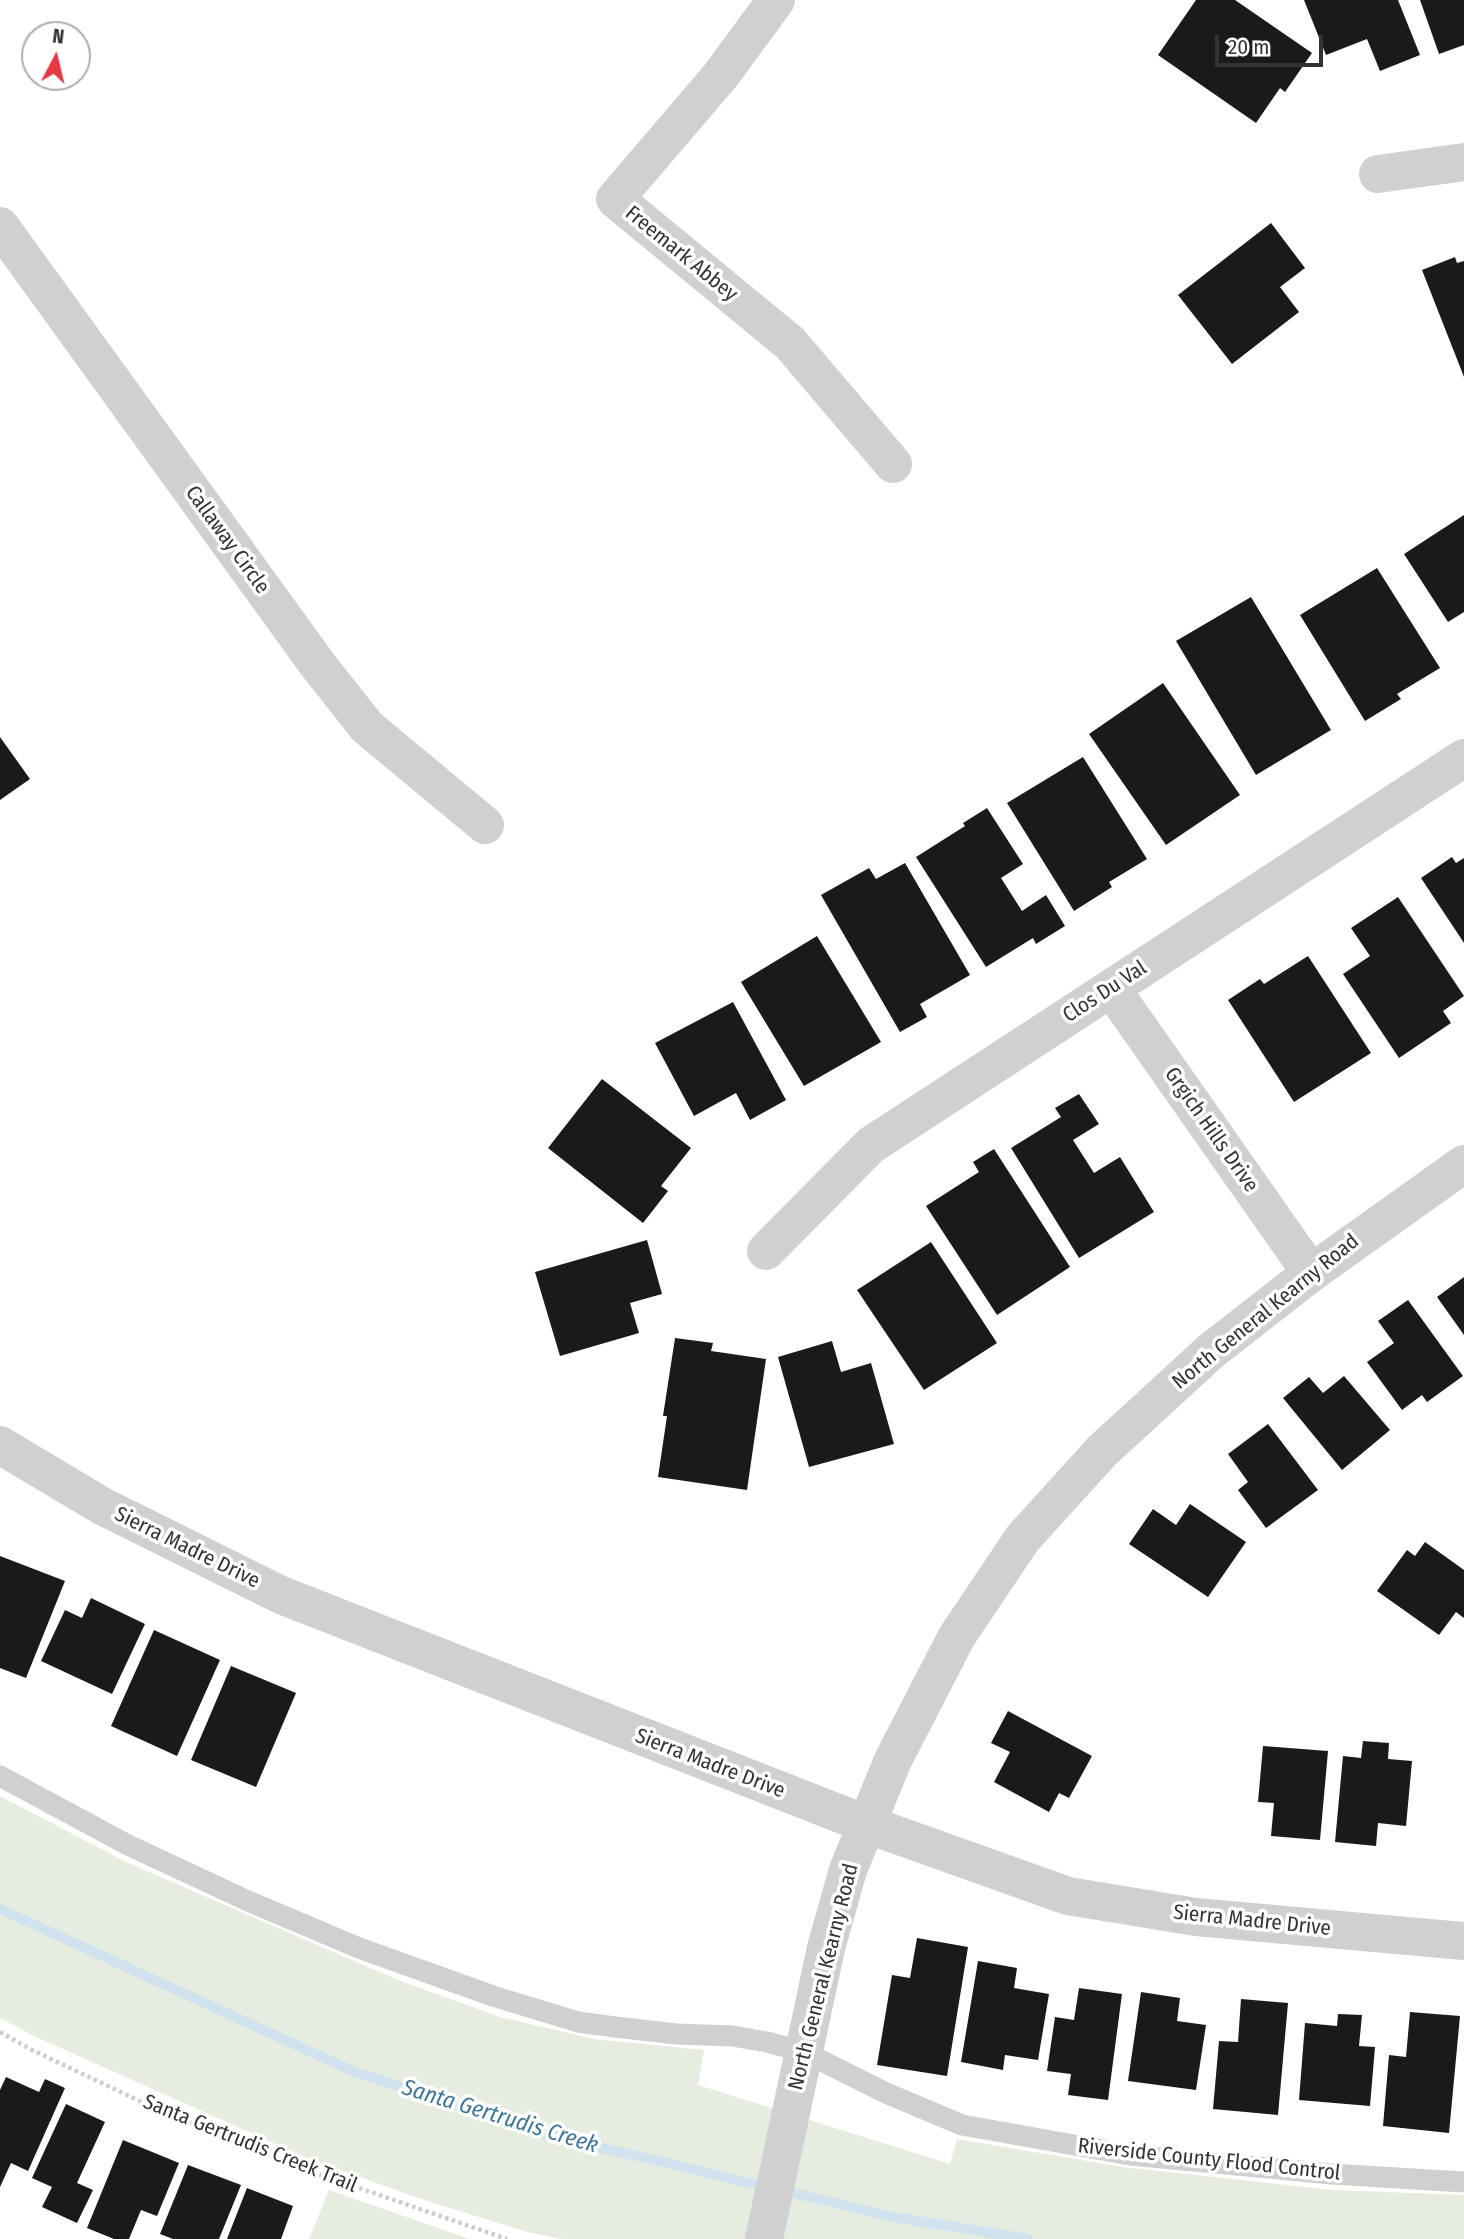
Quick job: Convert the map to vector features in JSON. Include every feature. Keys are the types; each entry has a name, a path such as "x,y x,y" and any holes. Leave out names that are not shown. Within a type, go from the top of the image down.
{"street":[{"name":"Freemark Abbey","path":"776,0 721,75 615,200 790,343 893,464"},
{"path":"1378,174 1464,162"},
{"name":"Callaway Circle","path":"0,226 318,665 367,727 485,825"},
{"name":"Clos Du Val","path":"766,1251 871,1145 1464,758"},
{"name":"Grgich Hills Drive","path":"1111,988 1311,1273"},
{"name":"North General Kearny Road","path":"764,2239 830,1935 848,1870 893,1760 957,1636 1023,1538 1102,1451 1211,1351 1311,1273 1464,1164"},
{"name":"Sierra Madre Drive","path":"0,1445 103,1506 281,1595 866,1824 1068,1896 1196,1917 1464,1941"}],"lane":[{"name":"Riverside County Flood Control","path":"0,1776 128,1845 248,1901 359,1948 493,1996 578,2022 677,2034 732,2036 767,2042 802,2061 962,2125 1130,2155 1332,2174 1464,2182"}],"path":[{"name":"Santa Gertrudis Creek Trail","path":"0,2032 144,2103 304,2169 507,2239"}],"shaded area":[{"path":"0,1796 126,1862 398,1980 500,2017 594,2039 704,2050 698,2085 950,2164 957,2139 1123,2167 1333,2190 1464,2195 1464,2239 562,2239 527,2232 427,2201 307,2158 34,2036 0,2018"},
{"path":"329,2190 470,2239 309,2239"}],"building":[{"path":"1196,0 1235,0 1312,53 1285,92 1280,88 1256,123 1158,55"},
{"path":"1304,0 1398,0 1420,55 1380,71 1367,39 1326,55"},
{"path":"1420,0 1464,0 1464,45 1439,54"},
{"path":"1271,223 1305,268 1280,287 1299,312 1232,364 1178,295"},
{"path":"1455,257 1457,263 1464,261 1464,377 1422,270"},
{"path":"1464,515 1464,612 1448,622 1404,554"},
{"path":"1377,568 1440,668 1397,694 1401,699 1365,721 1300,615"},
{"path":"1251,597 1331,730 1256,775 1176,641"},
{"path":"1163,683 1240,795 1166,845 1089,734"},
{"path":"0,737 30,779 0,800"},
{"path":"1083,757 1147,859 1109,882 1112,887 1074,911 1007,803"},
{"path":"987,808 1023,864 1001,878 1022,911 1046,895 1065,926 1036,944 1033,938 986,967 916,857 965,826 963,823"},
{"path":"1452,857 1456,863 1464,858 1464,943 1421,878"},
{"path":"905,863 970,975 920,1004 927,1017 900,1032 821,895 869,868 876,879"},
{"path":"1398,897 1464,996 1443,1011 1451,1023 1399,1058 1343,974 1370,956 1351,928"},
{"path":"817,936 881,1042 804,1086 741,982"},
{"path":"1308,956 1371,1053 1294,1102 1228,1000 1260,979 1264,984"},
{"path":"733,1002 786,1100 750,1120 736,1093 694,1116 655,1043"},
{"path":"602,1079 691,1148 661,1186 668,1191 643,1223 548,1148"},
{"path":"1079,1094 1099,1124 1073,1140 1094,1173 1120,1157 1154,1212 1079,1258 1011,1148 1061,1117 1055,1108"},
{"path":"994,1149 1070,1267 997,1315 926,1206 979,1172 973,1162"},
{"path":"647,1240 662,1294 630,1303 639,1333 560,1356 535,1272"},
{"path":"931,1242 997,1343 924,1390 857,1290"},
{"path":"1464,1277 1464,1335 1437,1297"},
{"path":"1408,1300 1463,1376 1427,1402 1422,1395 1402,1410 1367,1362 1394,1343 1378,1321"},
{"path":"675,1338 713,1343 711,1351 766,1359 747,1490 658,1477 667,1416 663,1416"},
{"path":"832,1341 841,1372 871,1363 894,1444 809,1467 778,1357"},
{"path":"1344,1376 1390,1430 1342,1470 1283,1398 1309,1377 1323,1393"},
{"path":"1268,1424 1318,1490 1266,1528 1238,1490 1248,1482 1228,1454"},
{"path":"1190,1504 1246,1542 1208,1597 1129,1544 1153,1509 1176,1525"},
{"path":"1425,1542 1464,1570 1464,1618 1456,1612 1439,1635 1377,1591 1407,1550 1415,1556"},
{"path":"0,1556 65,1581 26,1678 0,1668"},
{"path":"91,1598 145,1624 112,1694 41,1661 65,1610 82,1618"},
{"path":"154,1630 220,1660 177,1756 111,1726"},
{"path":"231,1666 296,1693 256,1787 191,1760"},
{"path":"1008,1711 1092,1756 1069,1798 1059,1793 1049,1812 994,1782 1010,1752 991,1743"},
{"path":"1363,1741 1389,1743 1388,1759 1412,1761 1406,1826 1378,1823 1376,1846 1335,1842 1343,1756 1361,1758"},
{"path":"1263,1746 1328,1751 1320,1840 1271,1836 1274,1803 1258,1802"},
{"path":"917,1938 968,1947 947,2076 877,2065 892,1975 910,1978"},
{"path":"978,1961 1017,1968 1014,1988 1049,1994 1038,2060 1005,2055 1003,2070 961,2062"},
{"path":"1079,1988 1122,1994 1108,2100 1068,2095 1071,2074 1047,2071 1055,2017 1074,2020"},
{"path":"1141,1992 1180,1998 1177,2021 1206,2025 1196,2090 1128,2081"},
{"path":"1241,1999 1288,2003 1278,2115 1213,2109 1219,2041 1238,2042"},
{"path":"1410,2012 1460,2016 1449,2133 1383,2126 1389,2055 1406,2057"},
{"path":"1338,2014 1362,2015 1359,2046 1375,2047 1370,2106 1299,2100 1305,2023 1337,2026"},
{"path":"6,2077 39,2092 45,2079 65,2088 28,2171 11,2163 0,2187 0,2090"},
{"path":"66,2104 105,2122 77,2183 93,2190 77,2223 42,2207 52,2187 32,2178"},
{"path":"123,2140 179,2163 157,2216 141,2210 129,2239 114,2239 87,2228"},
{"path":"188,2165 241,2185 219,2239 173,2239 160,2234"},
{"path":"247,2188 293,2206 281,2239 227,2239"}],"waterway":[{"name":"Santa Gertrudis Creek","path":"0,1909 355,2072 544,2134 893,2217 1028,2239"}]}
